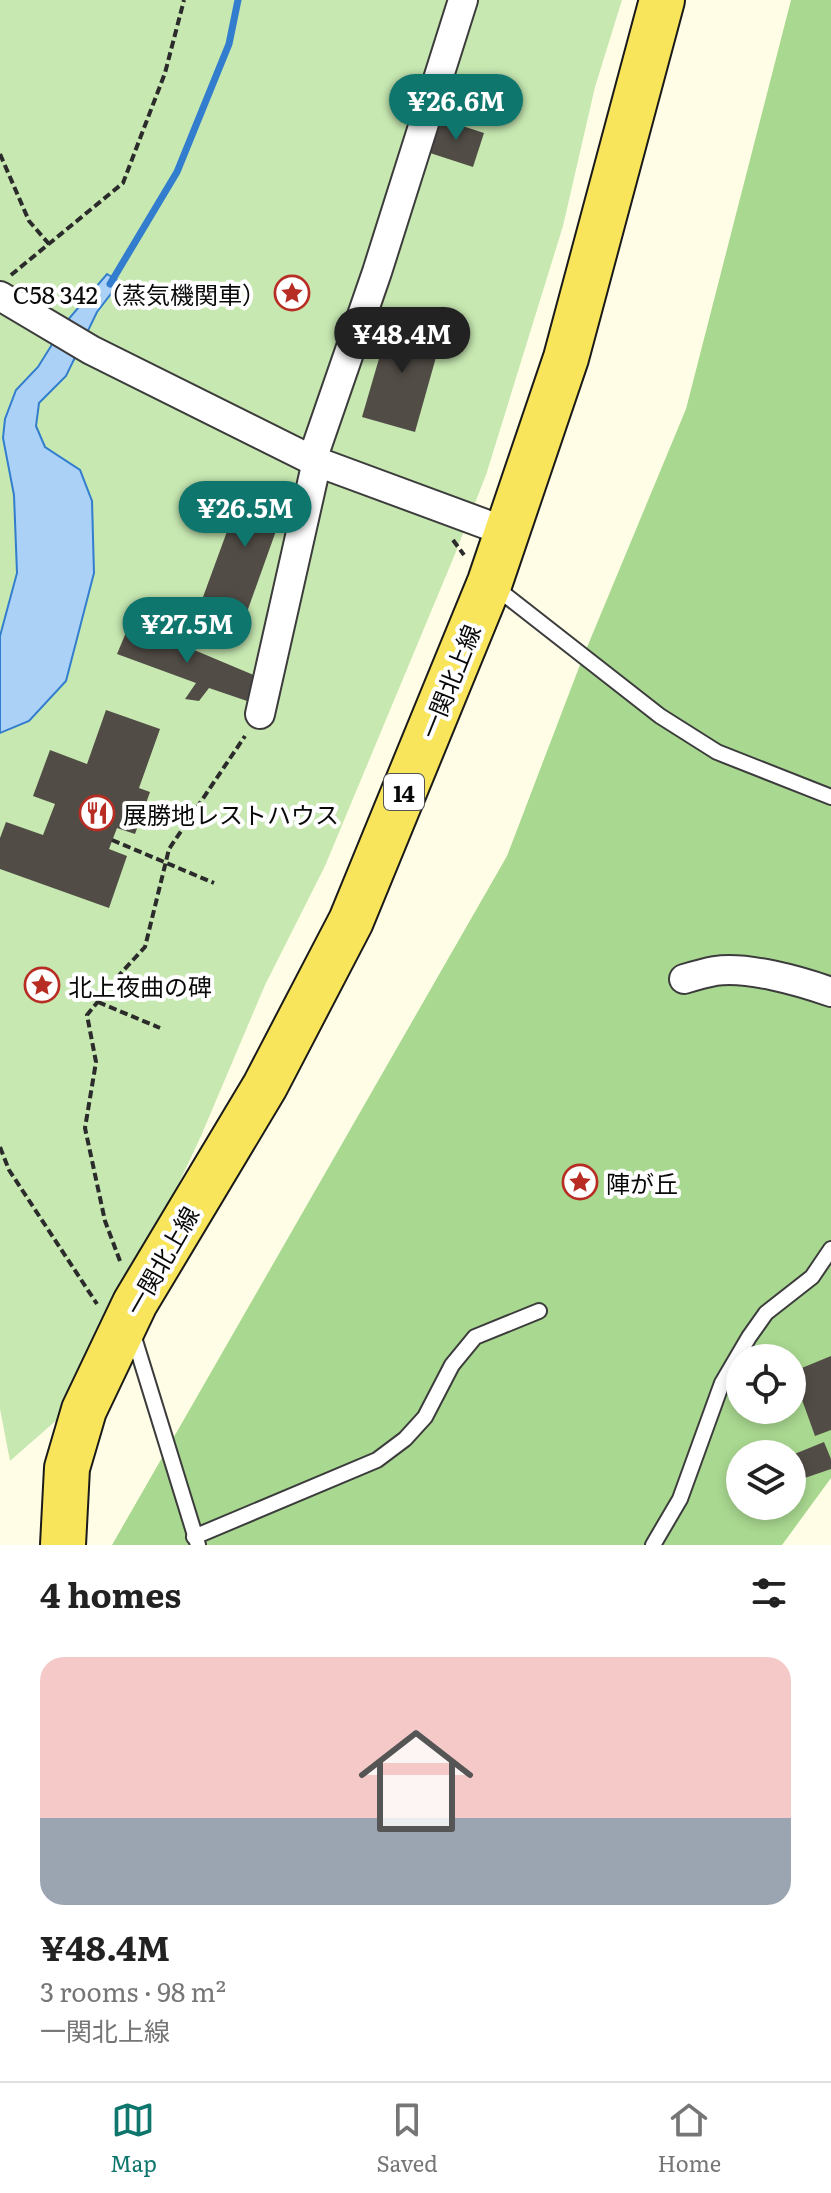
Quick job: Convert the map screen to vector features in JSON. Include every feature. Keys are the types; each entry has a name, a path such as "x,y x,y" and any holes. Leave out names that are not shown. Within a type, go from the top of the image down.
{"main road":[{"name":"一関北上線","path":"63,1545 67,1468 84,1410 127,1319 265,1086 351,921 490,582 566,358 662,0"}],"street":[{"path":"260,714 315,460 463,0"},
{"path":"4,295 91,350 315,460 507,532"},
{"path":"684,979 717,971 759,973 831,992"}],"lane":[{"path":"490,582 660,716 717,752 831,797"},
{"path":"653,1545 680,1499 722,1383 749,1337 766,1313 812,1277 831,1249"},
{"path":"127,1319 196,1541 377,1460 405,1439 425,1417 452,1365 475,1337 539,1311"}],"path":[{"path":"4,295 49,244 123,183 165,73 184,0"},
{"path":"0,154 29,221 49,244"},
{"path":"127,1319 85,1128 96,1062 87,1015 145,947 169,849 260,714"},
{"path":"112,840 214,883"},
{"path":"98,1002 160,1028"},
{"path":"0,1147 9,1170 127,1319"}],"green space":[{"path":"0,0 622,0 595,87 563,226 486,475 325,866 265,985 201,1136 147,1251 59,1418 10,1461 0,1409"},
{"path":"791,0 831,0 831,1478 806,1512 806,1440 726,1440 726,1520 800,1520 782,1545 112,1545 507,856 583,657 686,409"}],"water":[{"path":"107,274 120,282 97,312 66,376 39,403 36,426 45,447 80,470 92,501 94,573 66,681 29,721 0,733 0,636 17,573 14,495 3,438 5,419 16,390 38,367 66,322"}],"building":[{"path":"438,118 484,133 473,167 427,152"},
{"path":"392,314 427,324 423,338 440,343 415,432 362,417"},
{"path":"244,485 287,500 247,612 203,597"},
{"path":"130,623 261,678 250,702 209,688 199,701 185,699 196,683 117,654"},
{"name":"展勝地レストハウス","path":"106,710 160,729 139,788 150,792 135,834 117,828 109,849 127,856 109,908 0,869 0,838 6,822 43,835 55,804 33,796 50,750 87,764"},
{"path":"831,1356 831,1430 815,1436 806,1411 806,1366"},
{"path":"824,1442 831,1459 831,1469 806,1478 806,1449"}],"waterway":[{"path":"110,284 177,172 229,44 238,0"}],"place":[{"name":"C58 342（蒸気機関車）","path":"292,293"},
{"name":"展勝地レストハウス","path":"97,813"},
{"name":"北上夜曲の碑","path":"42,985"},
{"name":"陣が丘","path":"580,1182"}]}
